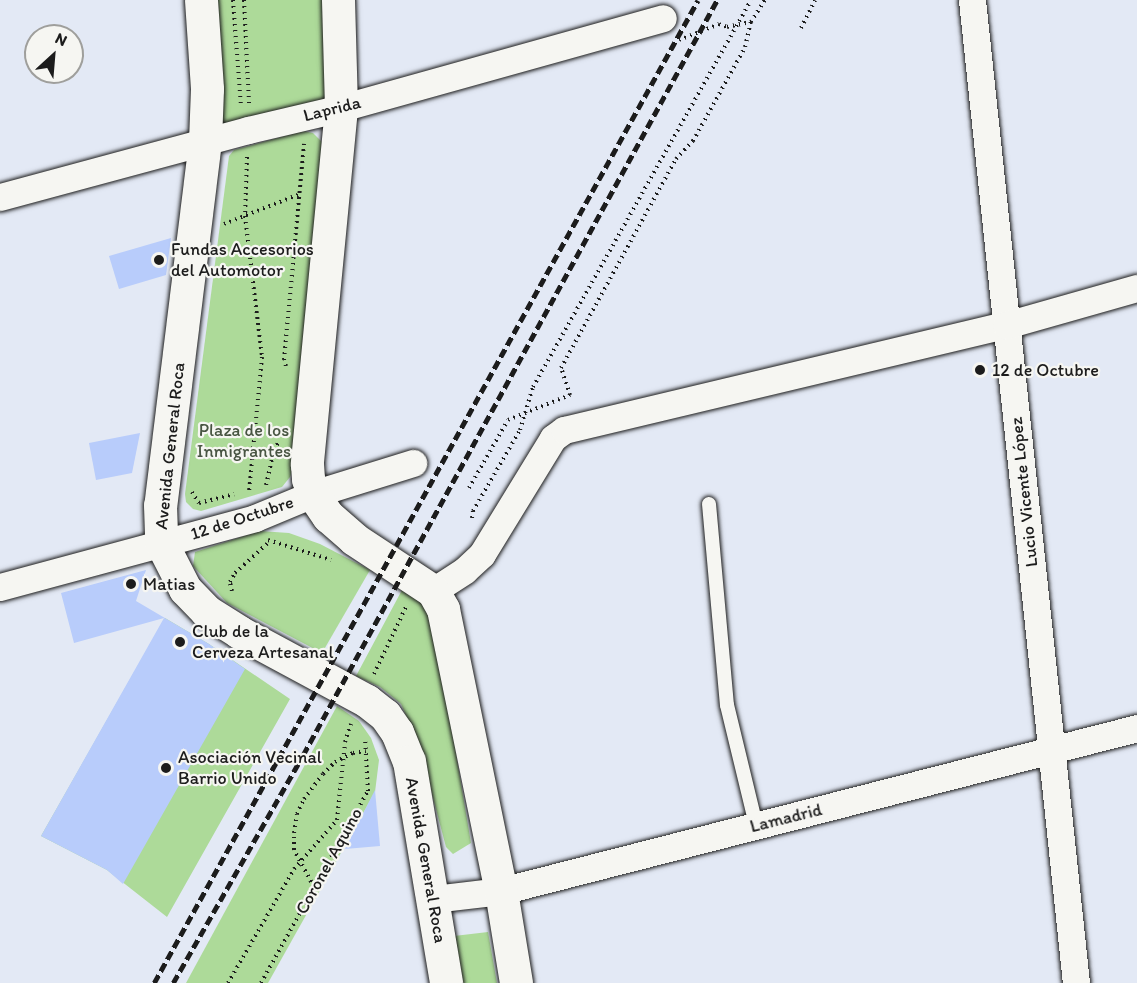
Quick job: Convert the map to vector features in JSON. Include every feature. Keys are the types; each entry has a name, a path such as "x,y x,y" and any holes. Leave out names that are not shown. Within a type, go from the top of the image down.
{"main road":[{"name":"Avenida General Roca","path":"201,0 207,89 205,141 160,506 161,542 185,589 206,611 239,632 362,698 385,715 397,732 409,761 446,983"},
{"path":"338,0 341,108 307,464 308,479 313,494 328,516 354,539 427,587 443,609 501,891 516,983"}],"street":[{"name":"Lucio Vicente López","path":"972,0 1076,983"},
{"name":"Laprida","path":"0,197 205,141 248,117 341,108 663,18"},
{"path":"427,587 465,570 482,554 553,438 564,430 1006,325 1137,288"},
{"name":"12 de Octubre","path":"0,587 255,518 313,494 413,463"},
{"name":"Lamadrid","path":"433,899 501,891 1137,729"}],"lane":[{"path":"709,504 727,705 756,825"}],"path":[{"path":"233,0 241,107 248,117"},
{"path":"244,0 248,117 244,216 262,357 249,498"},
{"path":"472,522 473,511 520,430 533,387 751,0"},
{"path":"469,488 508,420 570,395 561,368 675,159 693,141 745,47 751,22 765,0"},
{"path":"801,28 815,0"},
{"path":"674,43 719,24 727,27 751,22"},
{"path":"248,117 260,103"},
{"path":"293,146 310,142"},
{"path":"287,369 284,360 304,143"},
{"path":"240,159 258,155"},
{"path":"224,224 300,194"},
{"path":"223,236 226,214"},
{"path":"189,487 198,503 266,486 274,450 283,436"},
{"path":"228,983 300,863 337,820 345,742 362,698 409,599 427,587"},
{"name":"Coronel Aquino","path":"261,983 368,791 364,732"},
{"path":"314,888 300,863 294,842 297,814 304,799 323,774 344,758 366,751"}],"green space":[{"path":"201,0 338,0 341,108 205,141"},
{"name":"Plaza de los Inmigrantes","path":"303,131 313,133 322,142 294,466 290,477 282,487 201,511 193,509 186,502 185,494 229,156 234,150"},
{"path":"260,531 289,533 320,544 370,570 322,653 227,603 193,566 195,552"},
{"path":"402,590 420,598 433,616 471,843 453,854 446,847 419,745 401,704 380,687 356,676"},
{"name":"Asociación Vecinal Barrio Unido","path":"165,618 209,644 290,699 167,917 107,870 41,836"},
{"path":"337,706 359,721 371,738 379,760 375,792 268,983 186,983"},
{"path":"488,932 497,983 463,983 454,936"}],"building":[{"path":"171,238 166,275 119,289 109,256"},
{"path":"140,433 132,473 96,480 89,443"},
{"name":"Asociación Vecinal Barrio Unido","path":"146,570 136,601 209,644 245,669 123,884 107,870 41,836 164,618 74,643 61,593"},
{"path":"375,790 380,846 345,849"}],"railway":[{"path":"154,983 698,0"},
{"path":"173,983 303,755 717,0"}],"place":[{"name":"Fundas Accesorios del Automotor","path":"159,260"},
{"name":"12 de Octubre","path":"980,370"},
{"name":"Matias","path":"131,584"},
{"name":"Club de la Cerveza Artesanal","path":"180,642"},
{"name":"Asociación Vecinal Barrio Unido","path":"166,768"}]}
